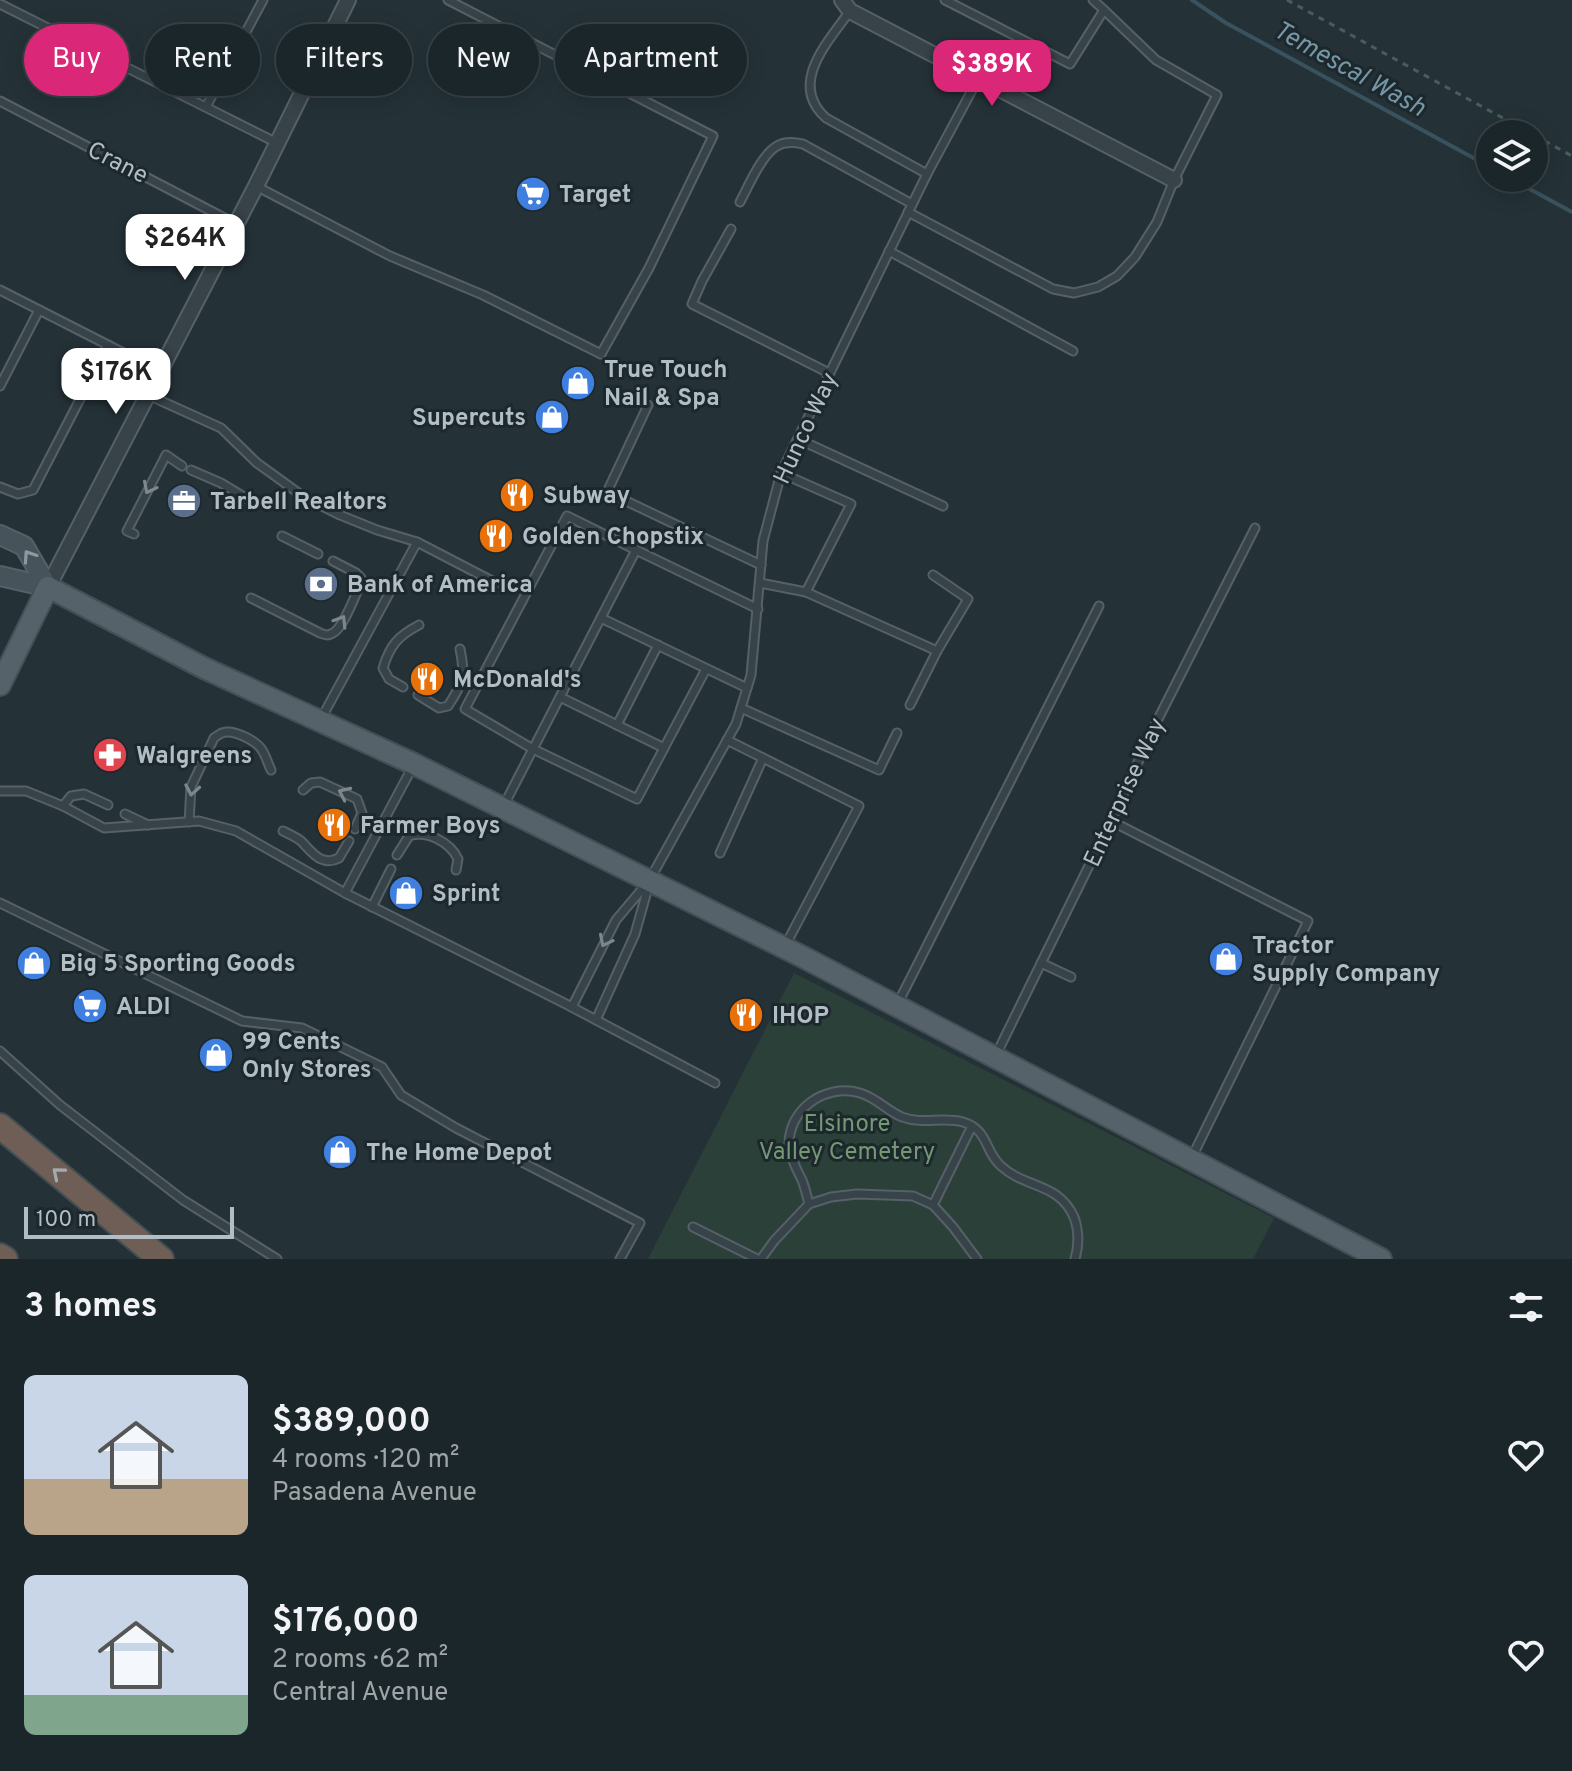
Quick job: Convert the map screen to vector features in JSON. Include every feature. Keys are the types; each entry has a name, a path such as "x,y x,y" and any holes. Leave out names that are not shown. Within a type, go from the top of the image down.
{"highway":[{"path":"0,1126 161,1259"}],"main road":[{"path":"0,535 24,546 48,587"},
{"path":"0,576 48,587 204,668 503,807 897,1005 1381,1259"},
{"path":"0,685 48,587"}],"street":[{"path":"48,587 237,224 348,0"},
{"path":"846,6 978,79 1174,180"}],"lane":[{"path":"206,107 263,0"},
{"path":"256,186 390,256 483,295 601,354 649,268 713,136 448,0"},
{"path":"945,0 1070,64 1104,10"},
{"path":"740,202 768,153 777,145 791,142 803,144 1053,289 1074,293 1098,287 1117,276 1135,257 1157,222 1174,180 1217,95 1156,60 1093,0"},
{"path":"0,4 277,143"},
{"path":"846,6 821,51 810,79 809,95 815,109 927,174"},
{"name":"Hunco Way","path":"572,1007 616,920 649,881 736,724 751,675 763,541 781,473 927,174 978,79"},
{"name":"Crane","path":"0,101 237,224"},
{"path":"731,229 692,304 829,373"},
{"path":"889,251 1073,351"},
{"path":"0,290 161,372"},
{"path":"0,386 39,310"},
{"path":"0,487 18,494 33,490 108,345"},
{"path":"148,395 221,428 257,463 304,497 377,530 417,542 496,583"},
{"path":"648,405 607,492 761,565"},
{"path":"798,439 943,506"},
{"path":"134,534 127,531 166,455 182,466"},
{"path":"191,470 249,500"},
{"path":"781,473 851,504 806,592"},
{"path":"706,669 637,799 533,749 465,709 567,516 758,609"},
{"name":"Enterprise Way","path":"995,1057 1155,725 1255,528"},
{"path":"282,536 318,554"},
{"path":"320,721 417,542"},
{"path":"503,807 636,550"},
{"path":"251,598 320,633 333,634 361,583 356,573 333,561"},
{"path":"910,705 968,599 933,575"},
{"path":"760,583 806,592 937,651"},
{"path":"897,1005 1099,606"},
{"path":"601,618 747,688"},
{"path":"403,687 389,679 383,668 388,652 402,634 419,625"},
{"path":"617,725 658,645"},
{"path":"418,695 439,708 448,706 462,684 460,649"},
{"path":"560,697 664,748"},
{"path":"741,708 879,770 897,733"},
{"path":"189,822 194,777 219,734 234,733 257,744 271,770"},
{"path":"727,740 859,806 794,952"},
{"path":"720,853 763,758"},
{"path":"345,893 414,764"},
{"path":"303,790 311,783 320,782 357,799 362,813 355,829"},
{"path":"0,791 26,791 104,828 199,821 236,831 345,893 715,1083"},
{"path":"63,806 71,796 84,794 108,805"},
{"path":"125,814 148,826"},
{"path":"1111,821 1308,921 1191,1159"},
{"path":"283,831 299,840 314,856 329,861 339,858 349,841"},
{"path":"397,855 409,836 424,834 449,846 458,859 456,870"},
{"path":"372,907 391,869"},
{"name":"Hunco Way","path":"596,1020 635,934 649,881"},
{"path":"0,903 242,1021 302,1028 382,1067 401,1095 456,1128 640,1223 620,1259"},
{"path":"1041,963 1071,977"},
{"path":"0,1051 60,1105 183,1200 277,1259"},
{"path":"809,1204 789,1147 795,1119 805,1105 818,1098 835,1092 857,1092 908,1119 960,1121 982,1132 1000,1165 1064,1200 1077,1226 1075,1259"},
{"path":"933,1205 972,1126"},
{"path":"693,1227 759,1259 809,1204 857,1194 913,1196 933,1205 977,1259"}],"path":[{"path":"1287,0 1506,120"},
{"path":"1548,143 1572,156"}],"green space":[{"name":"Elsinore Valley Cemetery","path":"794,973 1274,1218 1253,1259 648,1259"}],"waterway":[{"name":"Temescal Wash","path":"1192,0 1226,23 1476,159"},
{"name":"Temescal Wash","path":"1535,192 1572,212"}],"place":[{"name":"Target","path":"533,194"},
{"name":"True Touch Nail & Spa","path":"578,383"},
{"name":"Supercuts","path":"552,417"},
{"name":"Subway","path":"517,495"},
{"name":"Tarbell Realtors","path":"184,501"},
{"name":"Golden Chopstix","path":"496,536"},
{"name":"Bank of America","path":"321,584"},
{"name":"McDonald's","path":"427,679"},
{"name":"Walgreens","path":"110,755"},
{"name":"Farmer Boys","path":"334,825"},
{"name":"Sprint","path":"406,893"},
{"name":"Tractor Supply Company","path":"1226,959"},
{"name":"Big 5 Sporting Goods","path":"34,963"},
{"name":"ALDI","path":"90,1006"},
{"name":"IHOP","path":"746,1015"},
{"name":"99 Cents Only Stores","path":"216,1055"},
{"name":"The Home Depot","path":"340,1152"}]}
